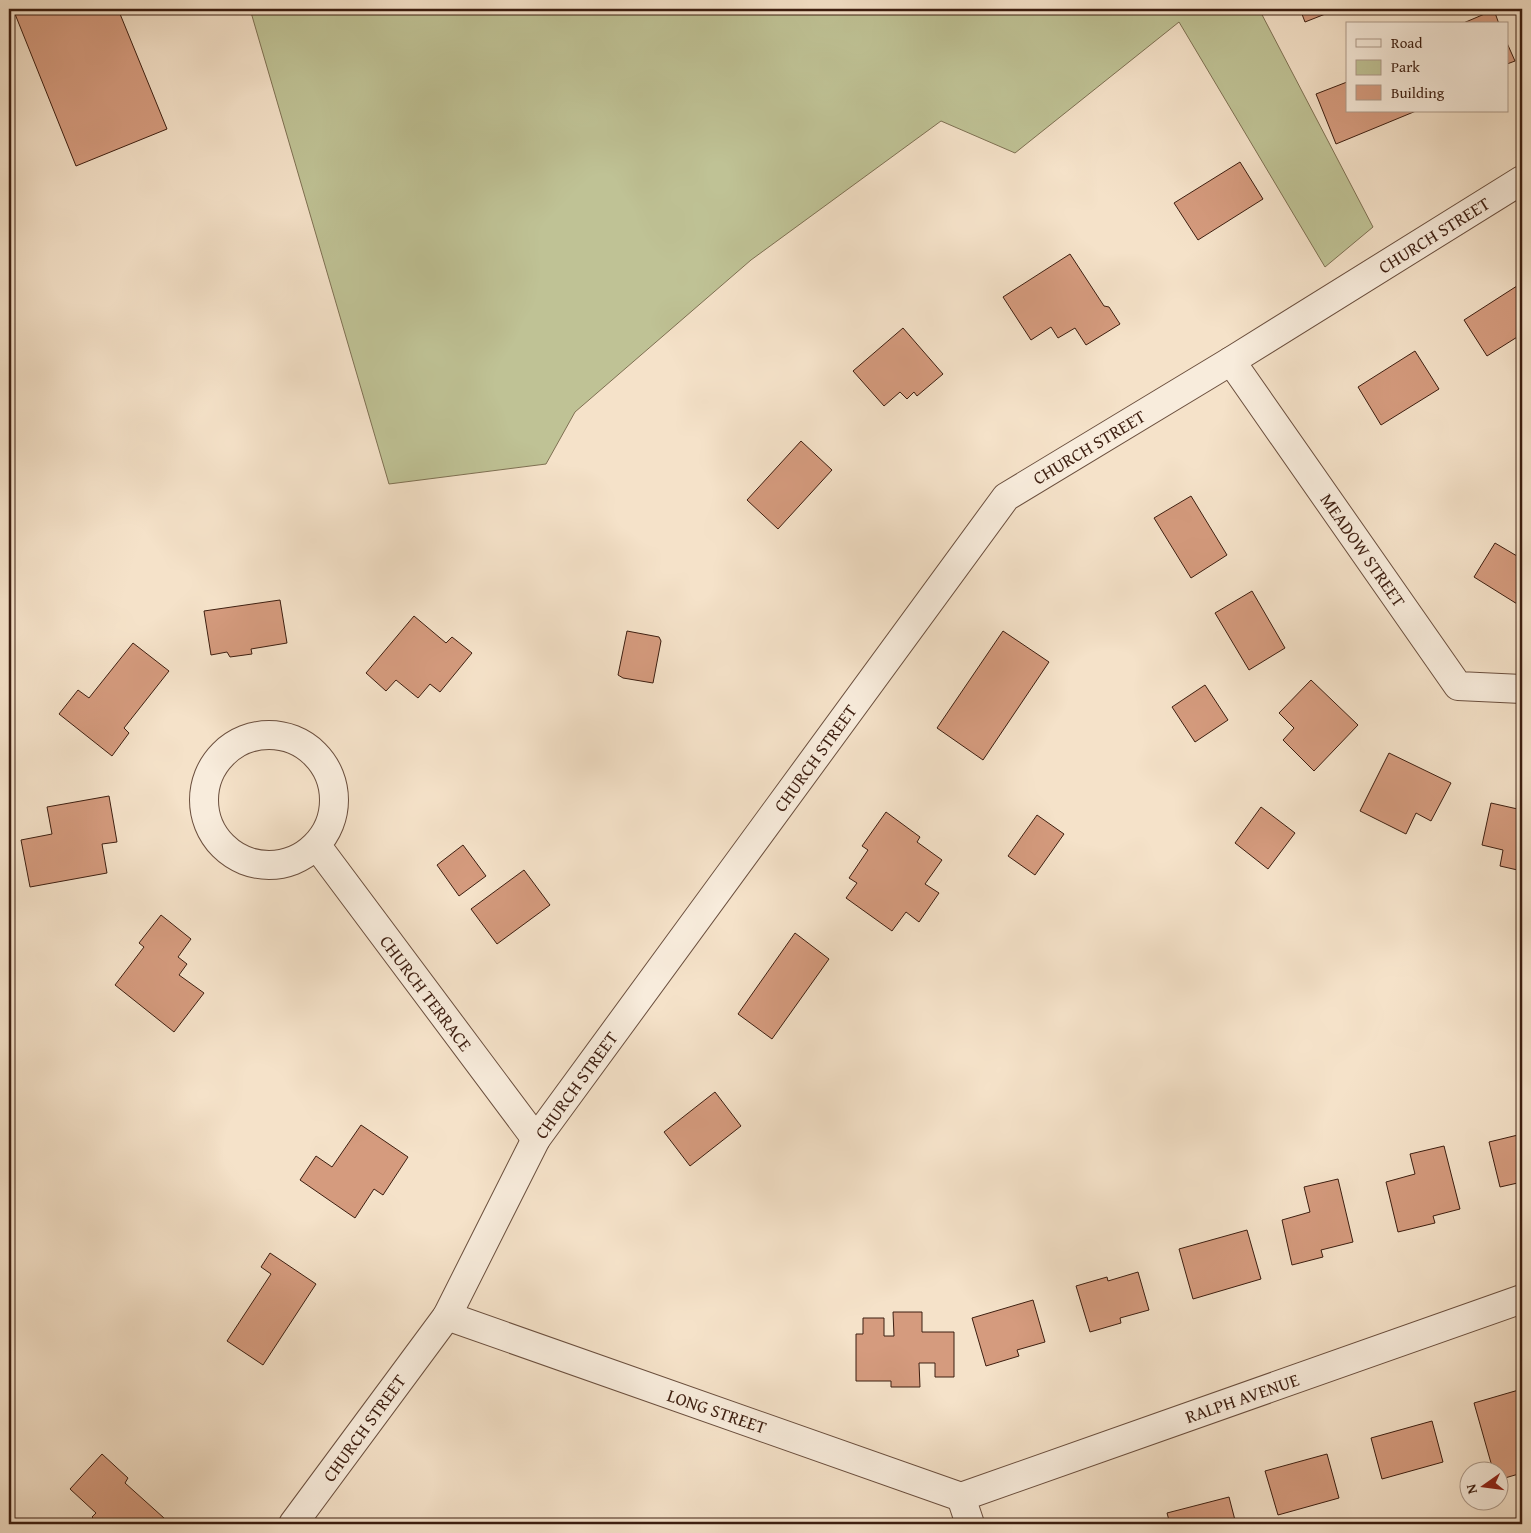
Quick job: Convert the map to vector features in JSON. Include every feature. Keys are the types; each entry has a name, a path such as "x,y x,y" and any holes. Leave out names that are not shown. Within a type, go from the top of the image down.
{"street":[{"name":"CHURCH STREET","path":"293,1524 447,1316 536,1139 1006,497 1231,361 1522,180"},
{"name":"MEADOW STREET","path":"1231,361 1458,686 1522,689"},
{"path":"266,735 288,737 308,748 324,763 333,784 335,806 329,828 317,846 298,859 278,866 251,863 238,858 221,845 210,828 204,800 205,786 213,767 226,751 244,740 266,735"},
{"name":"CHURCH TERRACE","path":"317,846 536,1139"},
{"name":"RALPH AVENUE","path":"961,1497 1522,1299"},
{"name":"LONG STREET","path":"447,1316 961,1497"},
{"path":"961,1497 970,1524"}],"green space":[{"path":"250,9 1259,9 1373,227 1325,267 1179,22 1015,153 941,121 751,260 575,412 546,464 389,484"}],"building":[{"path":"13,9 118,9 167,129 76,166"},
{"path":"1300,9 1338,9 1305,22"},
{"path":"1494,10 1498,22 1466,22"},
{"path":"1508,45 1515,61 1508,64"},
{"path":"1346,82 1346,112 1414,112 1336,144 1316,94"},
{"path":"1240,162 1263,199 1198,240 1174,203"},
{"path":"1070,254 1104,306 1109,307 1120,324 1086,345 1075,328 1058,338 1051,327 1031,340 1003,297"},
{"path":"1520,284 1522,288 1522,334 1487,356 1464,320"},
{"path":"903,328 943,374 917,396 914,392 907,399 900,392 884,406 853,371"},
{"path":"1415,351 1439,389 1381,425 1358,387"},
{"path":"801,441 832,470 778,529 747,500"},
{"path":"1191,496 1227,555 1191,578 1154,518"},
{"path":"1495,543 1522,559 1522,607 1474,577"},
{"path":"1252,591 1285,648 1249,670 1215,613"},
{"path":"280,600 287,643 251,649 252,654 230,657 227,652 211,655 204,611"},
{"path":"414,616 446,643 452,637 472,653 440,692 430,684 418,698 396,680 386,691 366,673"},
{"path":"627,631 659,637 661,641 653,683 623,678 618,675"},
{"path":"1003,631 1049,662 983,760 937,728"},
{"path":"133,643 169,671 124,728 129,733 112,756 59,714 78,690 89,698"},
{"path":"1311,680 1358,725 1314,771 1283,740 1294,728 1279,713"},
{"path":"1205,685 1228,720 1195,742 1172,707"},
{"path":"1389,753 1451,783 1431,821 1416,813 1406,834 1360,811"},
{"path":"109,796 117,842 102,844 107,873 30,887 21,840 52,834 47,807"},
{"path":"1491,803 1522,810 1522,871 1500,866 1503,850 1482,845"},
{"path":"1261,807 1295,833 1268,869 1235,843"},
{"path":"886,812 920,837 917,842 942,860 925,884 939,893 919,922 906,912 892,931 846,898 857,883 849,878 868,850 862,846"},
{"path":"1037,815 1064,834 1035,875 1008,856"},
{"path":"463,845 486,876 459,896 437,865"},
{"path":"524,870 550,905 497,944 471,909"},
{"path":"161,915 191,939 178,957 187,964 179,975 204,993 174,1032 115,985 144,947 139,943"},
{"path":"795,933 829,959 772,1039 738,1014"},
{"path":"715,1092 741,1126 690,1166 664,1132"},
{"path":"361,1125 408,1157 383,1195 374,1189 355,1218 300,1180 316,1156 332,1167"},
{"path":"1522,1134 1522,1182 1500,1187 1489,1142"},
{"path":"1444,1146 1460,1209 1433,1216 1435,1223 1398,1232 1386,1182 1415,1174 1410,1154"},
{"path":"1338,1179 1353,1242 1321,1250 1323,1257 1292,1265 1282,1220 1310,1212 1304,1187"},
{"path":"1247,1230 1261,1279 1193,1299 1179,1249"},
{"path":"270,1253 316,1284 263,1365 227,1341 271,1274 261,1267"},
{"path":"1138,1272 1149,1310 1120,1318 1121,1323 1090,1332 1076,1286 1107,1277 1108,1281"},
{"path":"1033,1300 1045,1342 1017,1350 1019,1356 986,1366 972,1318"},
{"path":"893,1312 922,1312 922,1332 954,1332 954,1377 935,1377 935,1363 919,1363 920,1387 891,1387 891,1381 856,1381 856,1334 863,1334 863,1318 884,1318 884,1336 894,1336"},
{"path":"1522,1389 1522,1434 1518,1435 1522,1448 1522,1473 1508,1477 1508,1460 1490,1460 1474,1403"},
{"path":"1432,1421 1443,1462 1382,1479 1371,1438"},
{"path":"102,1454 128,1478 125,1483 164,1518 159,1524 99,1524 92,1517 96,1513 70,1489"},
{"path":"1327,1454 1339,1498 1278,1515 1265,1471"},
{"path":"1229,1497 1236,1524 1170,1524 1167,1513"}]}
